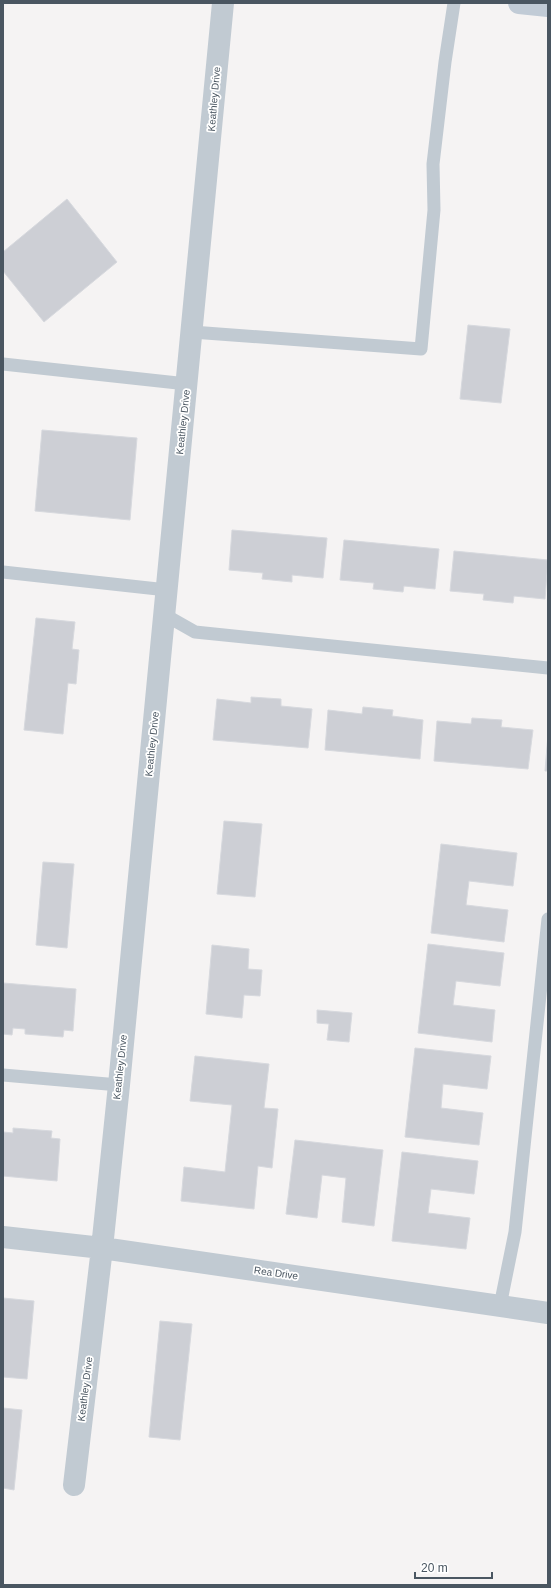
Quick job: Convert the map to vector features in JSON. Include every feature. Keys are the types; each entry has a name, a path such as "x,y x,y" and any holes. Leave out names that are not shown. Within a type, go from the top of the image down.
{"street":[{"name":"Keathley Drive","path":"74,1485 102,1248 165,615 223,3"},
{"path":"519,3 547,5"},
{"name":"Rea Drive","path":"3,1237 102,1248 548,1313"}],"lane":[{"path":"192,332 421,349 434,210 433,164 445,62 454,3"},
{"path":"3,364 187,384"},
{"path":"3,572 167,590"},
{"path":"165,615 195,632 548,668"},
{"path":"500,1306 515,1232 548,919"},
{"path":"3,1075 118,1084"}],"building":[{"path":"67,199 117,262 44,322 3,271 3,252"},
{"path":"468,325 510,329 501,403 460,399"},
{"path":"42,430 137,438 130,520 35,511"},
{"path":"232,530 327,538 323,578 292,575 292,582 262,579 263,573 229,570"},
{"path":"344,540 439,549 435,589 404,586 403,592 373,589 374,583 340,580"},
{"path":"454,551 548,560 545,599 514,596 513,603 483,600 484,594 450,591"},
{"path":"36,618 75,622 72,649 79,650 76,684 68,683 63,734 24,730"},
{"path":"251,697 281,699 281,706 312,709 308,748 213,740 217,699 251,703"},
{"path":"363,707 393,710 392,716 423,720 420,759 325,750 328,710 362,714"},
{"path":"472,718 502,720 501,727 533,730 528,769 434,761 437,721 471,724"},
{"path":"548,734 548,771 545,771"},
{"path":"224,821 262,824 255,897 217,894"},
{"path":"441,844 517,853 513,886 469,881 466,905 508,910 504,942 431,933"},
{"path":"43,862 74,864 67,948 36,945"},
{"path":"428,944 504,953 500,986 456,981 453,1005 495,1010 492,1042 418,1033"},
{"path":"212,945 249,949 248,969 262,970 260,996 244,995 242,1018 206,1014"},
{"path":"3,983 76,989 73,1031 64,1030 63,1037 25,1034 25,1029 13,1028 12,1035 3,1034"},
{"path":"317,1010 352,1013 349,1042 327,1040 329,1024 317,1023"},
{"path":"415,1048 491,1056 487,1089 443,1084 441,1108 483,1113 479,1145 405,1137"},
{"path":"195,1056 269,1064 264,1108 278,1109 272,1168 258,1166 254,1209 181,1201 184,1167 225,1172 232,1105 190,1101"},
{"path":"13,1128 52,1131 51,1138 60,1139 57,1181 3,1176 3,1132 13,1133"},
{"path":"295,1140 383,1150 374,1226 342,1222 346,1178 322,1175 317,1218 286,1214"},
{"path":"402,1152 478,1161 474,1194 431,1189 428,1213 470,1218 466,1249 392,1241"},
{"path":"3,1298 34,1301 27,1379 3,1377"},
{"path":"160,1321 192,1324 180,1440 149,1437"},
{"path":"3,1408 22,1410 14,1490 3,1488"}]}
